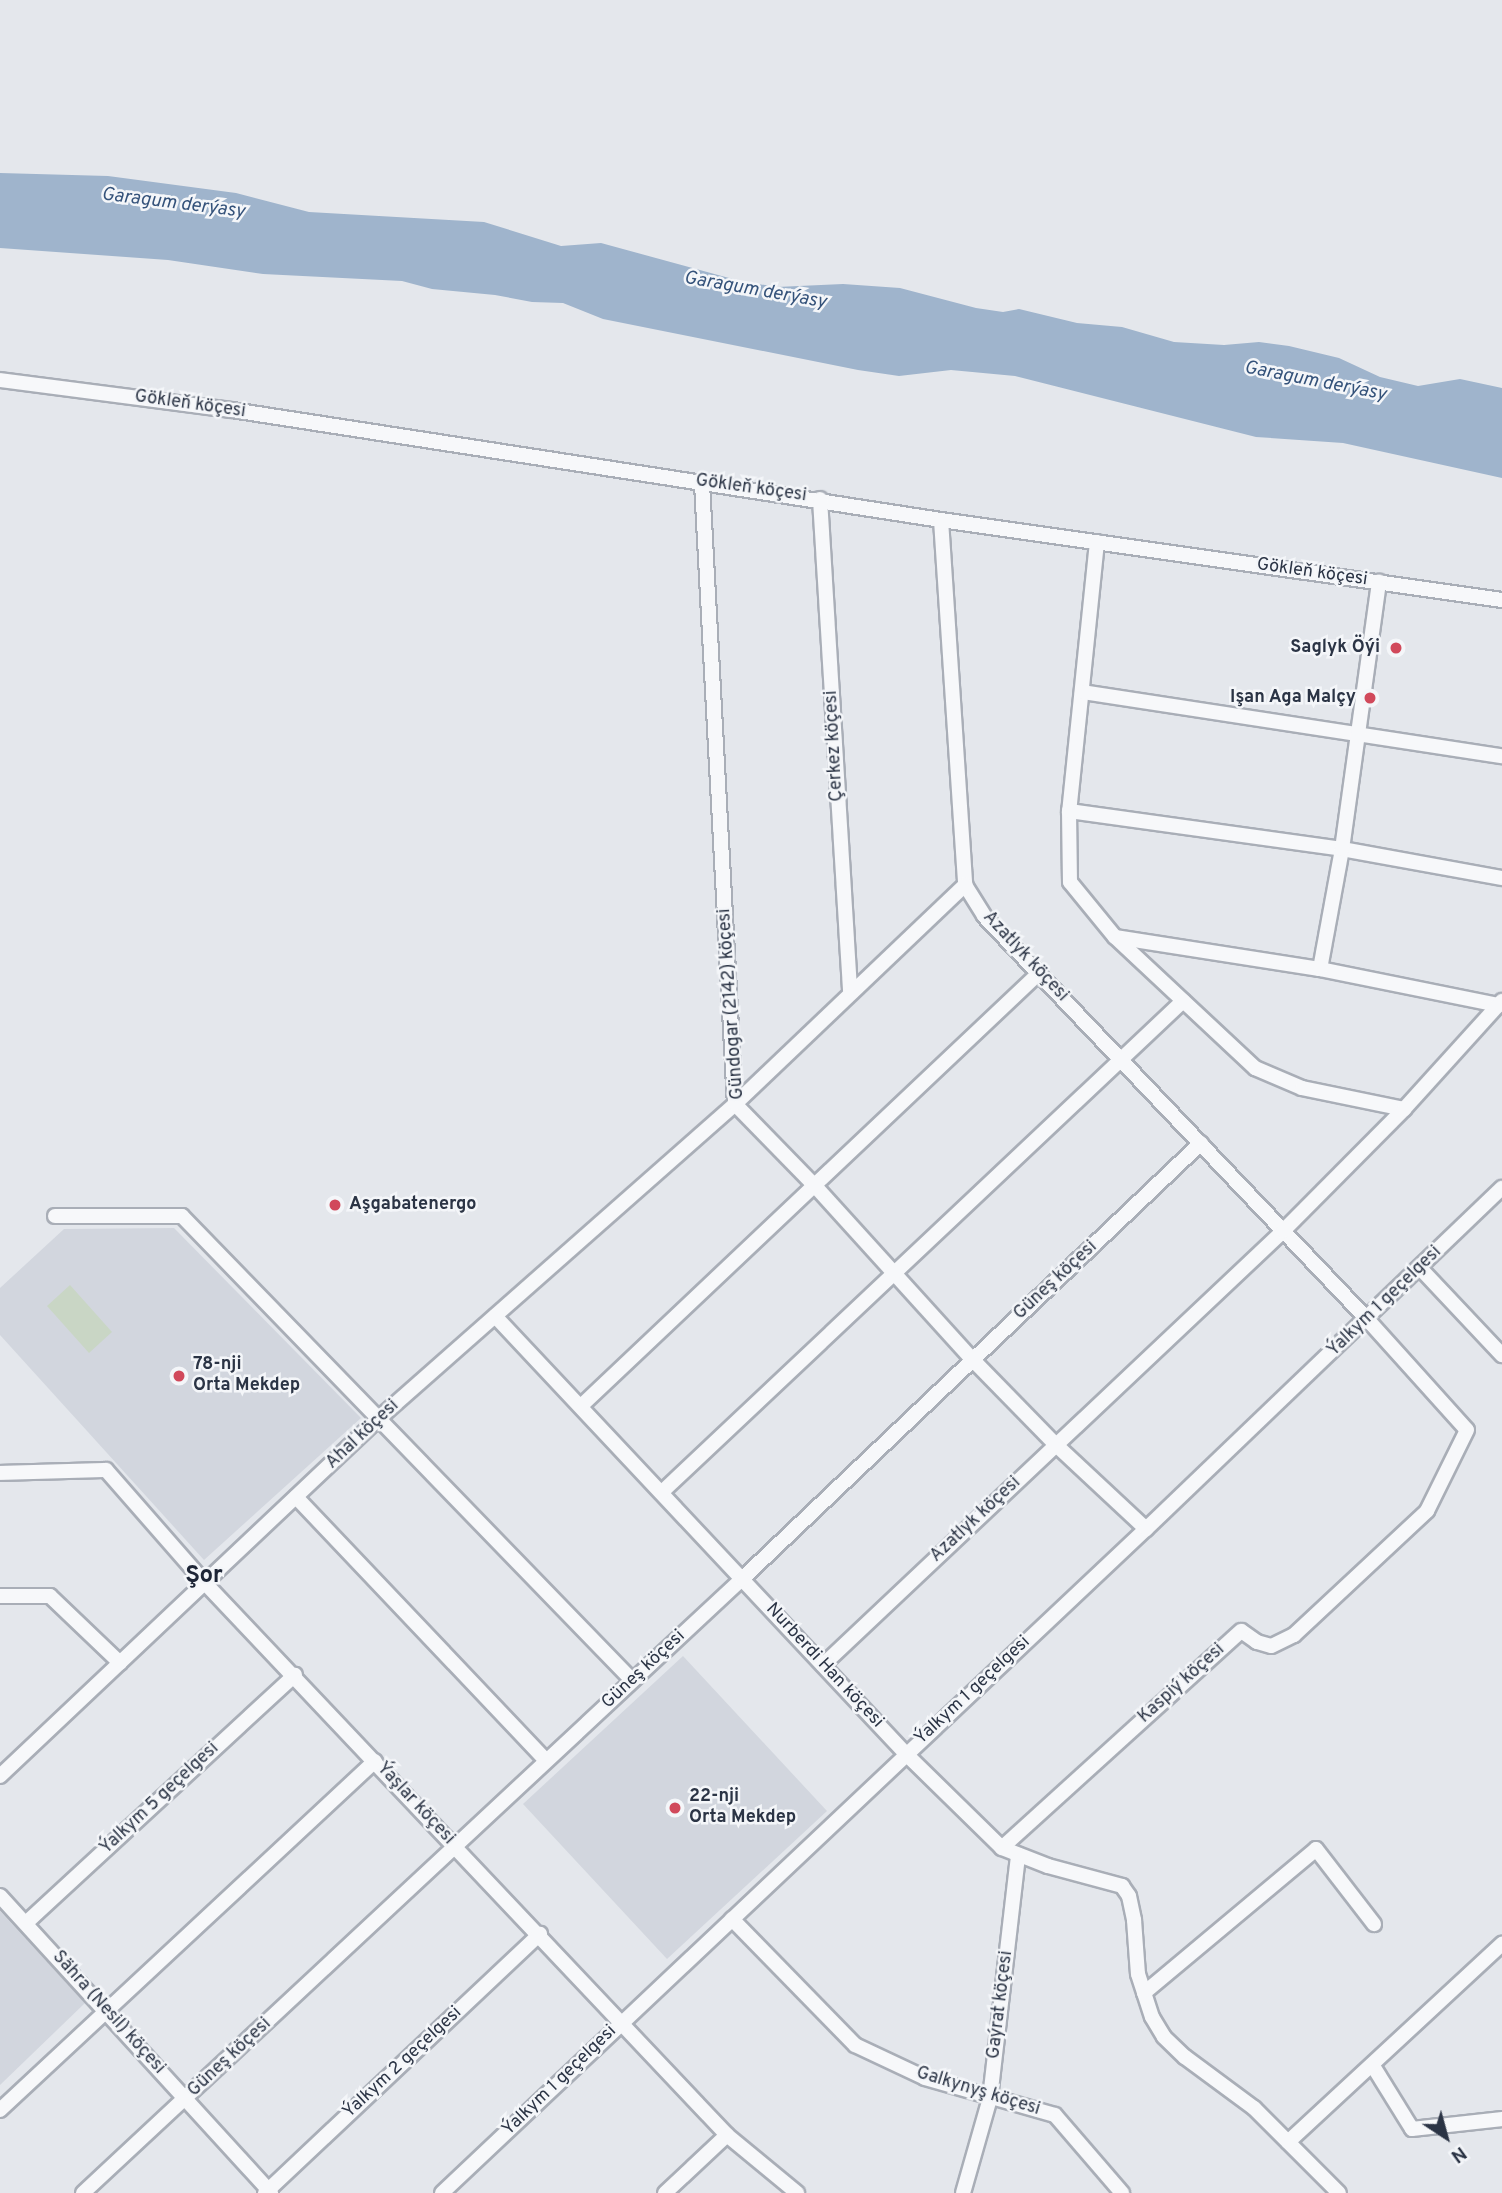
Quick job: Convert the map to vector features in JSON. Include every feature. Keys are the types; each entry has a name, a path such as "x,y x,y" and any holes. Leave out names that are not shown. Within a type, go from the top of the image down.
{"street":[{"name":"Gökleň köçesi","path":"0,380 232,410 820,499 941,520 1502,600"},
{"name":"Gündogar (2142) köçesi","path":"702,482 735,1104 815,1186 972,1360 1056,1445 1146,1529"},
{"name":"Çerkez köçesi","path":"820,499 850,992"},
{"name":"Azatlyk köçesi","path":"941,520 965,885 984,916 1367,1319 1466,1430"},
{"path":"1097,542 1069,811 1070,882 1115,937 1255,1068 1301,1088 1404,1109"},
{"path":"1320,970 1342,849 1378,582"},
{"path":"1082,692 1502,755"},
{"path":"1069,811 1342,849 1502,878"},
{"name":"Ahal köçesi","path":"0,1776 378,1419 735,1104 965,885"},
{"path":"1115,937 1501,1003"},
{"path":"581,1406 1039,973"},
{"path":"662,1492 1183,1001"},
{"name":"Azatlyk köçesi","path":"823,1665 1283,1231 1404,1109 1501,1003"},
{"name":"Güneş köçesi","path":"83,2193 742,1579 1201,1143"},
{"name":"Ýalkym 1 geçelgesi","path":"442,2193 1146,1529 1502,1188"},
{"path":"55,1216 182,1216 632,1680"},
{"path":"1420,1268 1502,1355"},
{"name":"Nurberdi Han köçesi","path":"495,1315 906,1754 1002,1848 1018,1856 1122,1885 1129,1896 1134,1920 1138,1974 1164,2037 1185,2057 1254,2108 1339,2193"},
{"name":"Kaspiý köçesi","path":"1002,1848 1241,1631 1257,1642 1271,1646 1294,1634 1427,1511 1466,1430"},
{"name":"Ýaşlar köçesi","path":"0,1473 106,1471 204,1582 540,1934 727,2135 797,2193"},
{"path":"296,1497 546,1760"},
{"path":"0,1596 50,1596 120,1663"},
{"name":"Ýalkym 5 geçelgesi","path":"26,1923 295,1675"},
{"path":"0,2110 375,1760"},
{"path":"1144,1993 1316,1849 1374,1924"},
{"name":"Gaýrat köçesi","path":"963,2193 990,2098 1018,1856"},
{"name":"Sähra (Nesil) köçesi","path":"0,1896 269,2192"},
{"name":"Galkynyş köçesi","path":"732,1919 855,2045 925,2078 1055,2115 1122,2193"},
{"name":"Ýalkym 2 geçelgesi","path":"269,2192 540,1934"},
{"path":"1288,2142 1502,1944"},
{"path":"1373,2066 1412,2129 1502,2119"},
{"path":"665,2193 727,2135"}],"shaded area":[{"name":"78-nji Orta Mekdep","path":"174,1228 361,1418 204,1560 0,1335 0,1288 64,1229"},
{"name":"22-nji Orta Mekdep","path":"683,1656 827,1811 667,1959 523,1804"},
{"path":"0,1911 85,2003 0,2085"}],"green space":[{"path":"70,1285 112,1332 89,1353 47,1306"}],"water":[{"name":"Garagum derýasy","path":"0,173 108,176 236,193 309,212 484,222 561,246 601,243 740,281 777,287 843,284 900,288 976,308 1003,312 1019,309 1077,323 1122,327 1174,342 1224,345 1259,342 1289,346 1339,358 1380,377 1418,386 1460,379 1502,388 1502,478 1343,443 1256,437 1015,376 951,370 899,376 858,370 603,319 563,303 532,302 495,295 432,289 402,281 263,274 168,260 0,248"}],"place":[{"name":"Saglyk Öýi","path":"1396,648"},
{"name":"Işan Aga Malçy","path":"1370,698"},
{"name":"Aşgabatenergo","path":"335,1205"},
{"name":"78-nji Orta Mekdep","path":"179,1376"},
{"name":"22-nji Orta Mekdep","path":"675,1808"}],"district":[{"name":"Şor","path":"204,1577"}]}
